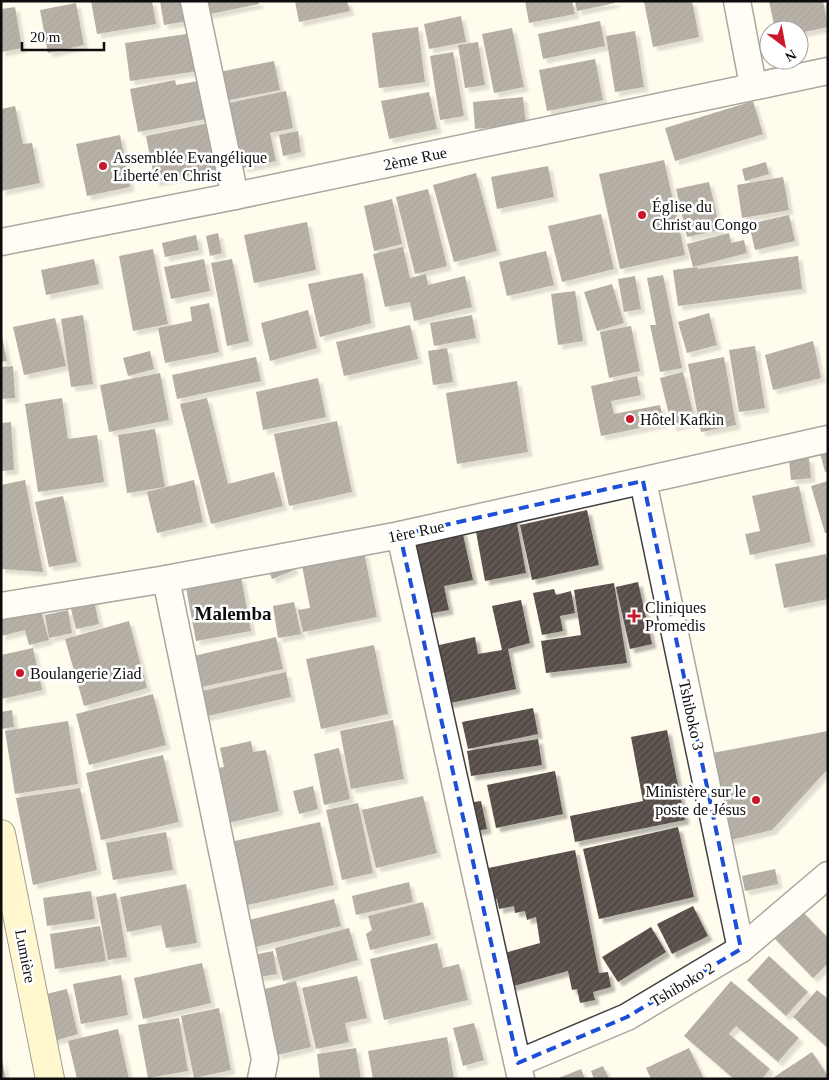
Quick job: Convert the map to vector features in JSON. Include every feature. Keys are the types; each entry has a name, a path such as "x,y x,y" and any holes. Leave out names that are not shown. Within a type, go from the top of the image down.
{"street":[{"path":"194,1 235,196"},
{"path":"737,1 753,85"},
{"name":"2ème Rue","path":"1,242 235,196 753,85 828,71"},
{"name":"1ère Rue","path":"1,606 166,579 400,535 828,439"},
{"name":"Tshiboko 3","path":"643,482 741,949"},
{"path":"400,535 520,1071"},
{"path":"166,579 265,1059 262,1079"},
{"name":"Lumière","path":"1,834 50,1079"},
{"name":"Tshiboko 2","path":"520,1071 627,1017 741,949 828,875"}],"highlighted area":[{"path":"643,481 741,949 627,1017 518,1063 400,535"}],"building":[{"path":"91,1 152,1 156,24 97,34"},
{"path":"160,1 190,1 193,20 164,25"},
{"path":"202,1 258,1 259,4 205,15"},
{"path":"295,1 347,1 350,11 299,22"},
{"path":"525,1 572,1 575,14 529,23"},
{"path":"575,1 615,1 615,3 577,11"},
{"path":"692,1 699,37 653,47 644,2"},
{"path":"769,1 823,1 828,27 809,31 809,20 773,20"},
{"path":"76,3 84,45 48,53 40,10"},
{"path":"15,7 22,48 1,52 1,9"},
{"path":"461,16 466,42 429,49 424,24"},
{"path":"600,21 605,46 543,59 538,34"},
{"path":"418,27 425,82 379,88 372,33"},
{"path":"512,28 524,87 494,93 482,34"},
{"path":"635,31 644,87 615,92 606,36"},
{"path":"193,33 198,71 130,81 125,43"},
{"path":"478,42 485,85 465,88 458,45"},
{"path":"453,52 464,116 440,120 430,56"},
{"path":"595,59 603,100 547,111 539,70"},
{"path":"274,61 280,90 225,101 219,72"},
{"path":"175,80 176,85 198,81 206,119 138,132 130,89"},
{"path":"286,91 293,128 270,133 276,161 243,168 229,103"},
{"path":"429,92 437,129 389,139 381,101"},
{"path":"523,97 526,124 475,129 473,102"},
{"path":"753,101 763,134 675,161 665,128"},
{"path":"15,106 23,144 32,143 40,183 1,191 1,109"},
{"path":"209,123 218,169 155,182 146,136"},
{"path":"298,131 301,152 283,156 279,135"},
{"name":"Assemblée Evangélique Liberté en Christ","path":"120,135 130,187 87,196 76,144"},
{"name":"Église du Christ au Congo","path":"664,160 685,255 620,269 599,174"},
{"path":"766,162 769,174 745,181 742,169"},
{"path":"548,166 554,197 497,209 491,177"},
{"path":"476,173 497,251 454,262 433,185"},
{"path":"783,177 789,210 742,218 737,185"},
{"path":"709,182 720,230 687,237 676,189"},
{"path":"428,189 447,266 415,274 396,197"},
{"path":"392,199 402,244 374,251 364,206"},
{"path":"601,214 614,269 562,282 548,226"},
{"path":"789,215 795,241 755,250 749,224"},
{"path":"307,222 316,270 254,283 244,235"},
{"path":"218,233 222,253 210,256 206,236"},
{"path":"729,233 731,243 744,240 747,253 693,267 687,244"},
{"path":"196,235 199,250 165,257 162,243"},
{"path":"403,247 410,278 426,274 428,285 465,276 472,307 414,321 410,302 385,307 373,254"},
{"path":"153,249 168,324 133,331 119,256"},
{"path":"546,251 554,285 507,296 499,262"},
{"path":"798,256 802,289 678,306 673,270 697,267 698,269"},
{"path":"94,259 99,284 46,295 41,270"},
{"path":"204,259 210,291 171,299 164,267"},
{"path":"232,259 249,341 227,346 211,263"},
{"path":"363,273 371,323 320,337 308,284"},
{"path":"663,275 682,368 660,372 650,325 656,325 647,278"},
{"path":"635,276 641,309 624,312 618,279"},
{"path":"612,284 624,323 597,331 584,292"},
{"path":"575,291 583,341 558,345 551,294"},
{"path":"209,303 219,352 165,363 158,328 192,321 190,307"},
{"path":"308,310 317,348 270,361 261,323"},
{"path":"709,313 717,345 687,353 678,322"},
{"path":"83,315 93,384 71,387 61,319"},
{"path":"472,315 476,338 434,346 430,323"},
{"path":"55,318 66,366 24,375 13,327"},
{"path":"410,325 418,359 344,376 336,342"},
{"path":"631,326 640,371 609,378 600,332"},
{"path":"1,332 7,361 1,362"},
{"path":"813,341 821,378 773,390 765,355"},
{"path":"755,346 765,408 739,412 729,350"},
{"path":"447,348 453,382 433,385 428,351"},
{"path":"150,351 154,369 128,376 123,358"},
{"path":"256,357 261,381 177,399 172,375"},
{"path":"724,357 736,425 701,432 688,364"},
{"path":"13,366 15,398 1,399 1,367"},
{"path":"683,372 695,421 672,427 660,378"},
{"path":"160,373 169,420 109,432 100,385"},
{"name":"Hôtel Kafkin","path":"637,376 641,395 611,401 614,414 660,405 664,423 601,436 591,386"},
{"path":"318,378 326,417 263,430 256,392"},
{"path":"517,381 528,452 457,464 446,393"},
{"path":"62,398 68,439 97,435 104,482 38,492 25,404"},
{"path":"207,398 228,484 274,472 283,506 211,524 180,404"},
{"path":"337,421 352,492 289,506 274,434"},
{"path":"11,422 14,470 1,471 1,423"},
{"path":"155,429 165,487 127,493 118,435"},
{"path":"828,451 828,471 825,472 820,453"},
{"path":"809,458 811,478 791,480 789,460"},
{"path":"25,480 43,572 1,569 1,485"},
{"path":"194,480 203,522 157,533 147,492"},
{"path":"828,481 828,533 825,533 811,486"},
{"path":"799,486 811,542 750,555 745,534 760,531 752,496"},
{"path":"63,496 77,562 49,567 35,502"},
{"path":"587,510 599,565 532,580 520,525"},
{"path":"515,513 526,573 485,581 474,521"},
{"path":"462,530 473,580 444,586 449,610 427,614 411,541"},
{"path":"364,552 377,617 303,632 298,610 310,608 302,565"},
{"path":"826,554 828,564 828,599 784,608 775,564"},
{"path":"289,557 294,570 272,579 267,566"},
{"path":"241,577 251,631 196,641 186,588"},
{"name":"Cliniques Promedis","path":"638,582 652,644 630,649 616,587"},
{"path":"614,583 627,663 546,673 541,641 581,635 574,590"},
{"path":"554,589 556,595 571,591 575,613 560,616 563,631 542,635 533,593"},
{"path":"93,596 99,624 76,629 69,601"},
{"path":"521,600 530,643 508,649 516,689 446,704 435,646 475,637 478,654 502,650 492,606"},
{"path":"294,602 301,634 278,638 273,606"},
{"path":"40,608 49,640 29,645 25,630 1,636 1,618"},
{"path":"68,610 72,633 49,638 45,615"},
{"path":"129,621 147,688 84,706 65,639"},
{"path":"276,637 283,669 192,689 185,658"},
{"path":"374,645 388,714 321,729 306,659"},
{"name":"Boulangerie Ziad","path":"33,648 42,690 1,699 1,655"},
{"path":"286,672 291,697 194,719 189,694"},
{"path":"153,694 166,745 89,765 76,714"},
{"path":"533,708 538,734 468,749 462,722"},
{"path":"12,710 14,727 1,729 1,712"},
{"path":"393,720 404,779 351,789 340,731"},
{"path":"68,721 78,784 15,794 5,731"},
{"path":"667,730 685,820 575,842 570,816 643,801 631,737"},
{"name":"Ministère sur le poste de Jésus","path":"828,731 828,769 772,830 722,842 702,755"},
{"path":"538,739 542,765 471,776 467,751"},
{"path":"251,741 253,752 266,750 279,811 228,823 217,768 224,767 220,748"},
{"path":"339,748 350,799 324,805 314,754"},
{"path":"163,755 179,822 101,840 86,773"},
{"path":"555,771 563,814 496,828 487,785"},
{"path":"313,786 318,809 299,814 293,791"},
{"path":"80,788 97,870 33,885 16,798"},
{"path":"423,796 437,853 376,868 362,810"},
{"path":"481,801 487,829 473,832 467,803"},
{"path":"358,803 373,873 342,880 326,810"},
{"path":"320,822 334,885 235,908 221,844"},
{"path":"678,827 694,897 599,919 583,849"},
{"path":"166,832 173,870 113,880 106,843"},
{"path":"575,850 599,973 608,972 611,987 593,992 595,1000 580,1003 577,989 572,990 568,971 495,991 487,958 540,943 536,917 527,920 525,911 515,913 514,906 499,909 497,899 485,901 479,870"},
{"path":"775,869 778,884 745,891 742,876"},
{"path":"409,882 413,902 356,915 352,896"},
{"path":"186,884 197,943 166,948 161,925 127,932 120,897"},
{"path":"91,891 95,919 47,926 43,898"},
{"path":"116,893 127,957 108,960 96,897"},
{"path":"334,899 341,926 251,948 245,921"},
{"path":"423,902 431,935 370,950 366,934 372,930 368,916"},
{"path":"796,905 828,938 828,963 813,978 775,939 783,932 776,925"},
{"path":"693,906 708,936 672,954 657,924"},
{"path":"100,926 106,961 55,969 50,934"},
{"path":"651,927 666,952 618,982 602,957"},
{"path":"349,928 358,960 283,981 275,948"},
{"path":"437,943 443,968 459,964 468,1000 384,1020 370,959"},
{"path":"273,951 277,974 252,978 248,956"},
{"path":"769,956 808,992 786,1016 747,980"},
{"path":"202,963 211,1003 143,1019 134,978"},
{"path":"121,975 128,1015 81,1024 73,984"},
{"path":"357,976 367,1018 345,1023 349,1042 316,1049 302,988"},
{"path":"296,981 311,1047 277,1055 261,990"},
{"path":"731,981 799,1038 778,1062 736,1026 729,1034 770,1069 762,1079 734,1079 684,1036"},
{"path":"67,989 78,1034 50,1042 38,996"},
{"path":"817,990 828,999 828,1048 793,1017"},
{"path":"219,1008 231,1070 194,1078 181,1016"},
{"path":"179,1018 188,1071 148,1078 138,1025"},
{"path":"474,1023 484,1060 463,1066 453,1028"},
{"path":"118,1029 129,1079 77,1079 68,1041"},
{"path":"447,1037 454,1079 373,1079 368,1051"},
{"path":"356,1048 361,1079 320,1079 317,1054"},
{"path":"689,1048 704,1079 651,1079 646,1068"},
{"path":"812,1052 828,1076 828,1079 771,1079"},
{"path":"2,1060 6,1079 1,1079"},
{"path":"603,1066 609,1079 594,1079 591,1071"},
{"path":"581,1069 585,1079 556,1079"}],"place":[{"name":"Assemblée Evangélique Liberté en Christ","path":"103,166"},
{"name":"Église du Christ au Congo","path":"642,215"},
{"name":"Hôtel Kafkin","path":"630,419"},
{"name":"Cliniques Promedis","path":"634,616"},
{"name":"Boulangerie Ziad","path":"20,673"},
{"name":"Ministère sur le poste de Jésus","path":"756,800"}],"district":[{"name":"Malemba","path":"233,613"}]}
